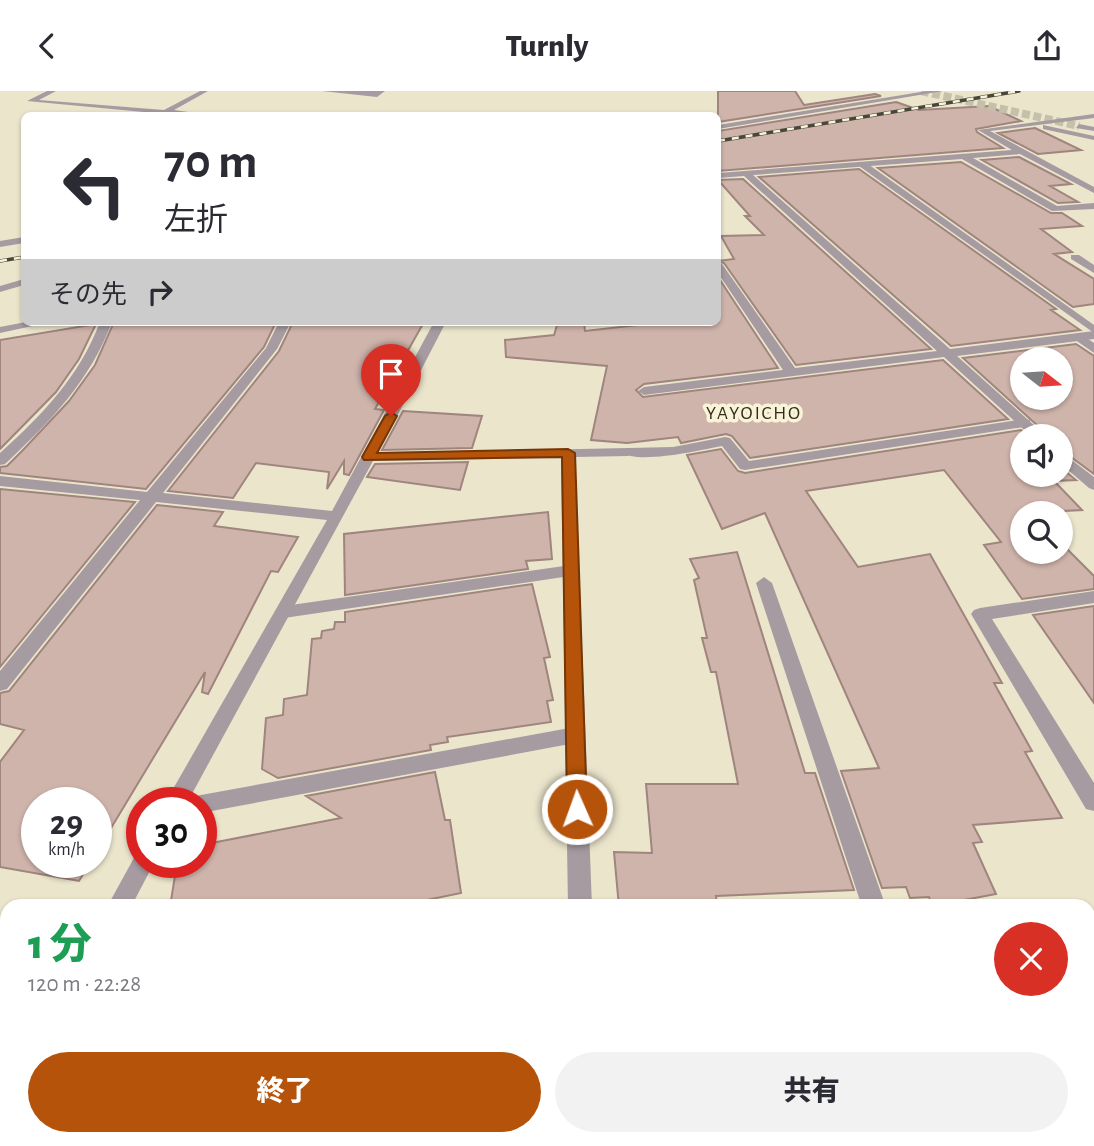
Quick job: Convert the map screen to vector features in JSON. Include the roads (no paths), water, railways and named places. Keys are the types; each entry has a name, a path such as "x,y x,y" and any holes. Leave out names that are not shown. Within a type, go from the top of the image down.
{"street":[{"path":"52,91 30,101 164,112 205,91"},
{"path":"325,91 377,95 382,91"},
{"path":"891,91 911,96"},
{"path":"721,127 940,91"},
{"path":"1076,122 1094,116"},
{"path":"1076,122 1094,129"},
{"path":"1094,123 1031,124 982,130 1094,190"},
{"path":"1031,124 1094,138"},
{"path":"721,175 1021,152"},
{"path":"965,157 1055,209 1094,206"},
{"path":"862,164 1094,333"},
{"path":"746,173 1025,423"},
{"path":"0,244 21,240"},
{"path":"1074,257 1094,269"},
{"path":"721,270 791,372"},
{"path":"0,289 21,283"},
{"path":"0,330 22,326"},
{"path":"0,461 79,381 99,345 105,326"},
{"path":"0,684 271,349 283,326"},
{"path":"185,787 337,516 438,326"},
{"path":"644,391 1094,333"},
{"path":"1078,337 1094,349"},
{"path":"368,457 673,451 725,441 745,466 1025,423"},
{"path":"568,453 580,899"},
{"path":"1073,466 1094,485"},
{"path":"0,481 337,516"},
{"path":"284,612 571,571"},
{"path":"764,583 871,899"},
{"path":"1094,597 980,614 1094,801"},
{"path":"217,801 575,736"},
{"path":"123,899 134,878"}],"tunnel":[{"path":"921,91 1079,126"}],"railway":[{"path":"721,141 1019,91"},
{"path":"0,261 21,258"}],"district":[{"name":"YAYOICHO","path":"754,413"}]}
